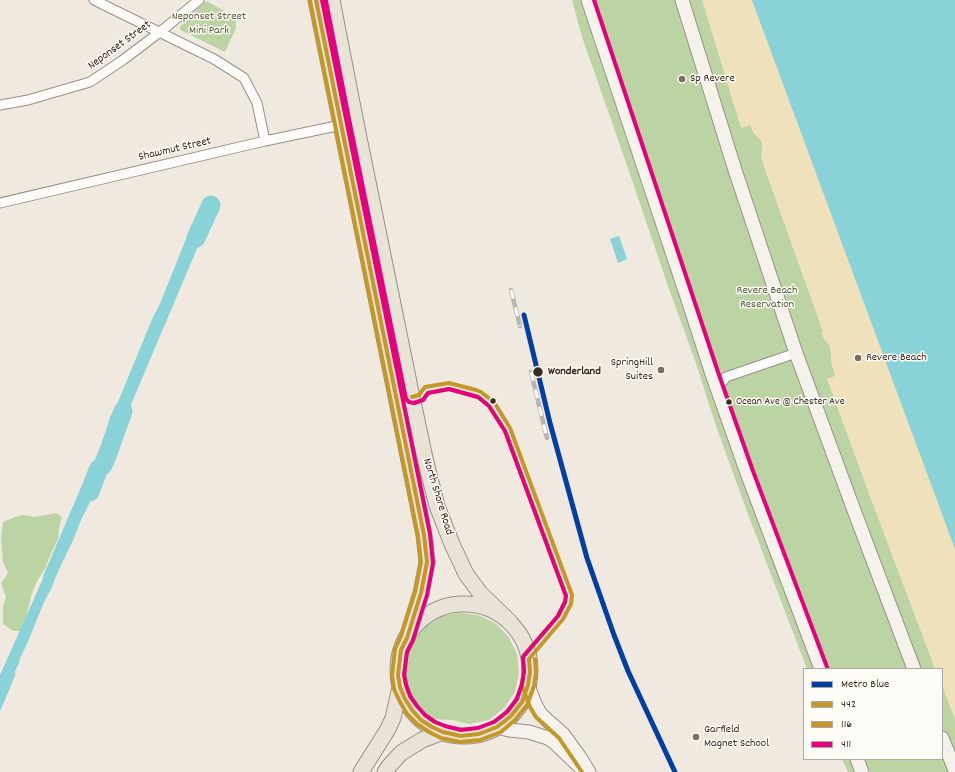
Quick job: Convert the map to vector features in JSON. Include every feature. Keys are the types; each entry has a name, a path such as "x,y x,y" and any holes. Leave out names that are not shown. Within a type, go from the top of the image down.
{"highway":[{"name":"North Shore Road","path":"316,0 348,123 437,506 466,574 480,593 510,622"},
{"name":"North Shore Road","path":"332,0 348,123 424,535 427,562 421,593 407,638"},
{"path":"463,604 480,606 496,612 510,622 520,635 527,650 530,672 528,685 522,702 511,716 497,727 479,734 461,736 443,732 421,720 405,699 400,687 398,675 402,650 407,638 417,624 430,613 446,606 463,604"},
{"path":"361,772 388,729 393,718 400,687"},
{"path":"385,772 401,753 422,740 443,732"}],"main road":[{"path":"588,0 717,389 755,495 821,668"},
{"path":"682,0 734,170 796,353 914,668"},
{"path":"528,685 535,704 540,712 563,734 589,772"},
{"path":"497,727 529,732 548,738 554,742 584,772"},
{"path":"943,740 955,770"},
{"path":"856,760 862,772"}],"street":[{"path":"94,0 214,59 244,78 257,103 265,141"},
{"name":"Neponset Street","path":"0,106 28,100 90,82 123,60 199,0"},
{"name":"Shawmut Street","path":"0,203 348,123"},
{"path":"717,389 726,377 796,353"}],"green space":[{"name":"Revere Beach Reservation","path":"572,0 752,0 955,549 955,772 848,772 842,760 943,760 943,668 807,668 716,426 696,363 582,37"},
{"name":"Neponset Street Mini Park","path":"206,1 236,17 236,28 225,52 180,30 180,27 185,21"},
{"path":"56,513 62,517 58,539 46,567 36,583 31,596 25,623 20,631 13,631 3,624 3,606 6,597 1,583 8,573 3,562 1,538 3,522 23,515 35,517"},
{"path":"460,613 478,615 495,623 508,636 517,654 519,673 515,692 504,708 489,720 469,724 452,720 433,719 425,715 414,703 409,692 405,674 406,656 414,639 426,626 442,616"}],"sand":[{"name":"Revere Beach","path":"702,0 752,0 955,549 955,719 943,689 943,668 935,668 827,379 835,376 831,362 829,345 821,333 823,332 764,167 761,156 762,143 754,134 750,125 741,128"}],"water":[{"path":"752,0 955,0 955,549"},
{"path":"202,210 206,212 207,217 204,232 127,414 117,434 111,434 107,428 110,417 118,402 159,306 188,234 197,214"},
{"path":"619,236 627,259 618,263 610,239"},
{"path":"91,464 99,465 100,471 91,500 44,602 5,693 0,709 0,675 42,581"}],"waterway":[{"path":"196,238 211,205"},
{"path":"90,492 98,470 103,465 108,453 123,411"},
{"path":"0,708 14,674"}],"railway":[{"path":"511,290 520,326"},
{"path":"531,372 547,438"}],"metro line":[{"name":"Blue","path":"524,315 550,423 587,558 628,671 675,772"}],"transit line":[{"name":"442","path":"316,0 424,535 427,562 421,593 407,638 401,650 398,675 400,687 412,710 421,720 432,727 443,732 461,736 479,734 497,727 511,716 522,702 528,685 530,672 529,659"},
{"name":"411","path":"322,0 430,534 433,563 427,595 413,640 407,652 404,675 406,685 410,696 417,706 425,715 435,722 461,730 478,728 494,722 507,712 517,699 524,672 523,657 558,616 565,602 566,596 505,431 489,406 478,397 449,389 428,393 423,400 414,403 409,402 406,399 326,1"},
{"name":"411","path":"594,0 718,372 753,471 827,667"},
{"name":"116","path":"310,1 418,536 421,562 415,592 401,636 395,649 392,675 394,689 407,714 417,724 429,732 441,738 460,742 480,740 501,732 515,720 527,705 534,686 536,672 535,659"},
{"name":"442","path":"412,397 419,395 425,387 449,383 476,390 494,402 510,428 572,595 571,604 563,619 529,659"},
{"name":"116","path":"414,403 423,400 428,393 449,389 478,397 489,406 505,431 566,596 565,602 558,616 524,655"},
{"name":"116","path":"524,665 522,686 530,707 536,717 559,738 582,772"}],"place":[{"name":"Sp Revere","path":"682,79"},
{"name":"Revere Beach","path":"858,358"},
{"name":"SpringHill Suites","path":"661,370"},
{"name":"Wonderland","path":"538,372"},
{"name":"Ocean Ave @ Chester Ave","path":"729,402"},
{"name":"Garfield Magnet School","path":"696,737"}]}
